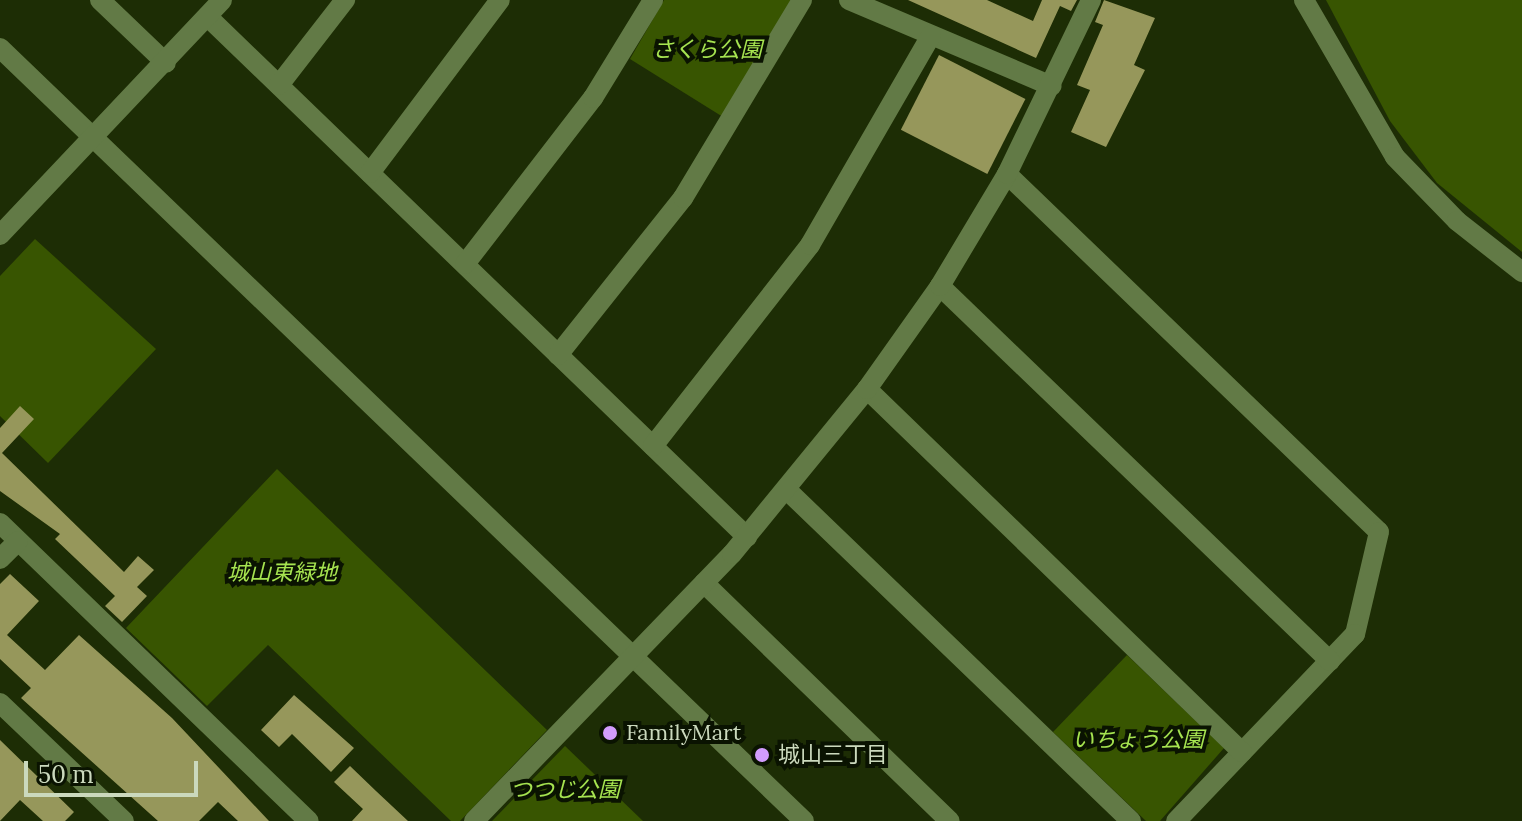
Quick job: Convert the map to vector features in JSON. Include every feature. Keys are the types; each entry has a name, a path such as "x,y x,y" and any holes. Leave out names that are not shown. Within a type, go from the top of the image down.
{"street":[{"path":"100,0 166,63"},
{"path":"0,235 166,63 222,0"},
{"path":"279,85 345,0"},
{"path":"370,173 500,0"},
{"path":"465,264 593,98 653,0"},
{"path":"558,355 683,198 802,0"},
{"path":"849,0 1052,86"},
{"path":"474,821 747,537 788,491 867,389 940,286 1007,174 1091,0"},
{"path":"1304,0 1395,157 1457,221 1522,272"},
{"path":"208,17 747,537"},
{"path":"653,446 810,245 931,35"},
{"path":"0,48 804,821"},
{"path":"1007,174 1379,532 1355,634 1176,821"},
{"path":"940,286 1330,661"},
{"path":"867,389 1242,752"},
{"path":"788,491 1131,821"},
{"path":"0,523 309,821"},
{"path":"0,559 18,541"},
{"path":"704,583 950,821"},
{"path":"0,703 124,821"},
{"path":"772,821 788,805"}],"green space":[{"name":"さくら公園","path":"664,0 791,0 723,117 630,59"},
{"path":"1326,0 1522,0 1522,252 1437,183 1390,121"},
{"path":"35,239 156,349 48,463 0,416 0,276"},
{"name":"城山東緑地","path":"277,469 547,730 460,821 451,821 268,645 207,706 126,628"},
{"name":"いちょう公園","path":"1127,655 1224,748 1160,821 1146,821 1053,732"},
{"name":"つつじ公園","path":"565,746 643,821 492,821"}],"building":[{"path":"908,0 987,0 1033,21 1042,0 1077,0 1071,11 1060,6 1036,58"},
{"path":"1104,0 1155,18 1134,65 1145,70 1106,147 1071,132 1090,90 1077,85 1103,25 1095,22"},
{"path":"939,55 1025,99 987,174 901,130"},
{"path":"20,406 34,419 2,453 124,572 138,556 154,570 137,587 147,596 122,622 105,606 115,596 55,539 60,534 0,491 0,428"},
{"path":"10,574 39,601 7,635 45,670 79,635 172,718 269,821 238,821 218,802 199,821 158,821 21,698 31,688 0,659 0,584"},
{"path":"294,695 354,748 331,772 292,734 279,747 261,730"},
{"path":"0,740 74,812 65,821 43,821 20,800 0,821"},
{"path":"350,766 408,821 352,821 363,809 334,782"}],"place":[{"name":"FamilyMart","path":"610,733"},
{"name":"城山三丁目","path":"762,755"}]}
